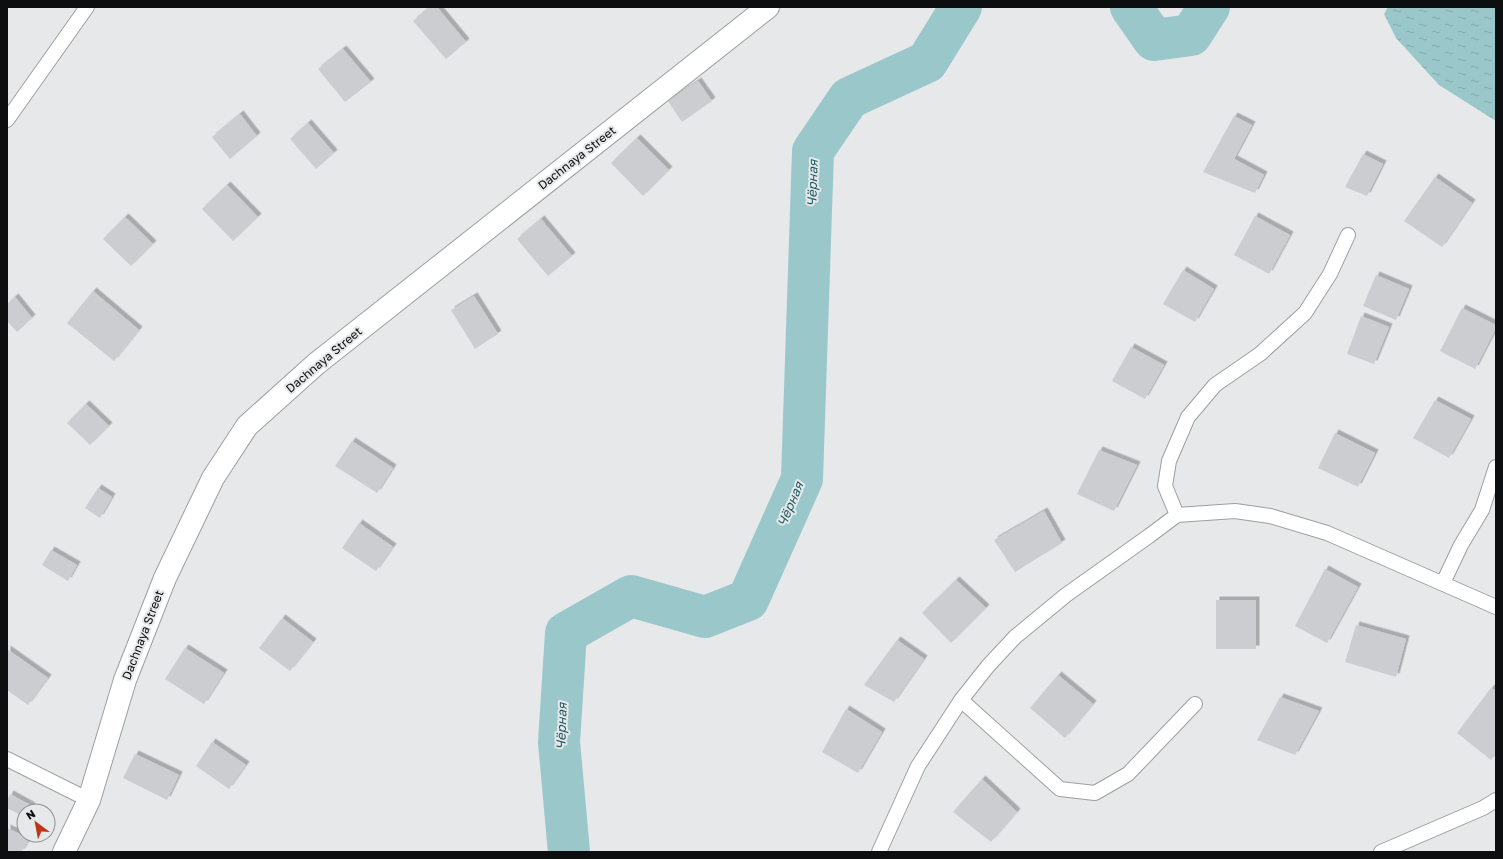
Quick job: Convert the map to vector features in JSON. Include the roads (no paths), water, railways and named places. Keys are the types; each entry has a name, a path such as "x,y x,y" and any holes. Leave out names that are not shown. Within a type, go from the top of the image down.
{"street":[{"name":"Dachnaya Street","path":"64,852 89,800 125,680 165,578 213,478 247,426 316,364 768,7"}],"lane":[{"path":"7,120 87,7"},
{"path":"1177,515 1165,486 1169,461 1188,417 1215,385 1260,354 1305,313 1330,274 1348,235"},
{"path":"1442,583 1461,545 1482,510 1496,467"},
{"path":"879,852 918,766 961,700 988,666 1015,637 1066,595 1177,515 1235,511 1270,516 1327,533 1496,607"},
{"path":"961,700 1060,789 1095,793 1128,774 1195,704"},
{"path":"7,759 89,800"},
{"path":"1380,852 1482,808 1496,800"}],"water":[{"path":"1388,7 1496,7 1496,121 1439,85 1396,38 1384,14"}],"waterway":[{"name":"Чёрная","path":"569,852 559,742 566,633 631,596 705,617 748,600 802,479 813,151 849,98 927,62 961,7"},
{"name":"Чёрная","path":"1131,7 1154,40 1191,35 1209,7"}]}
